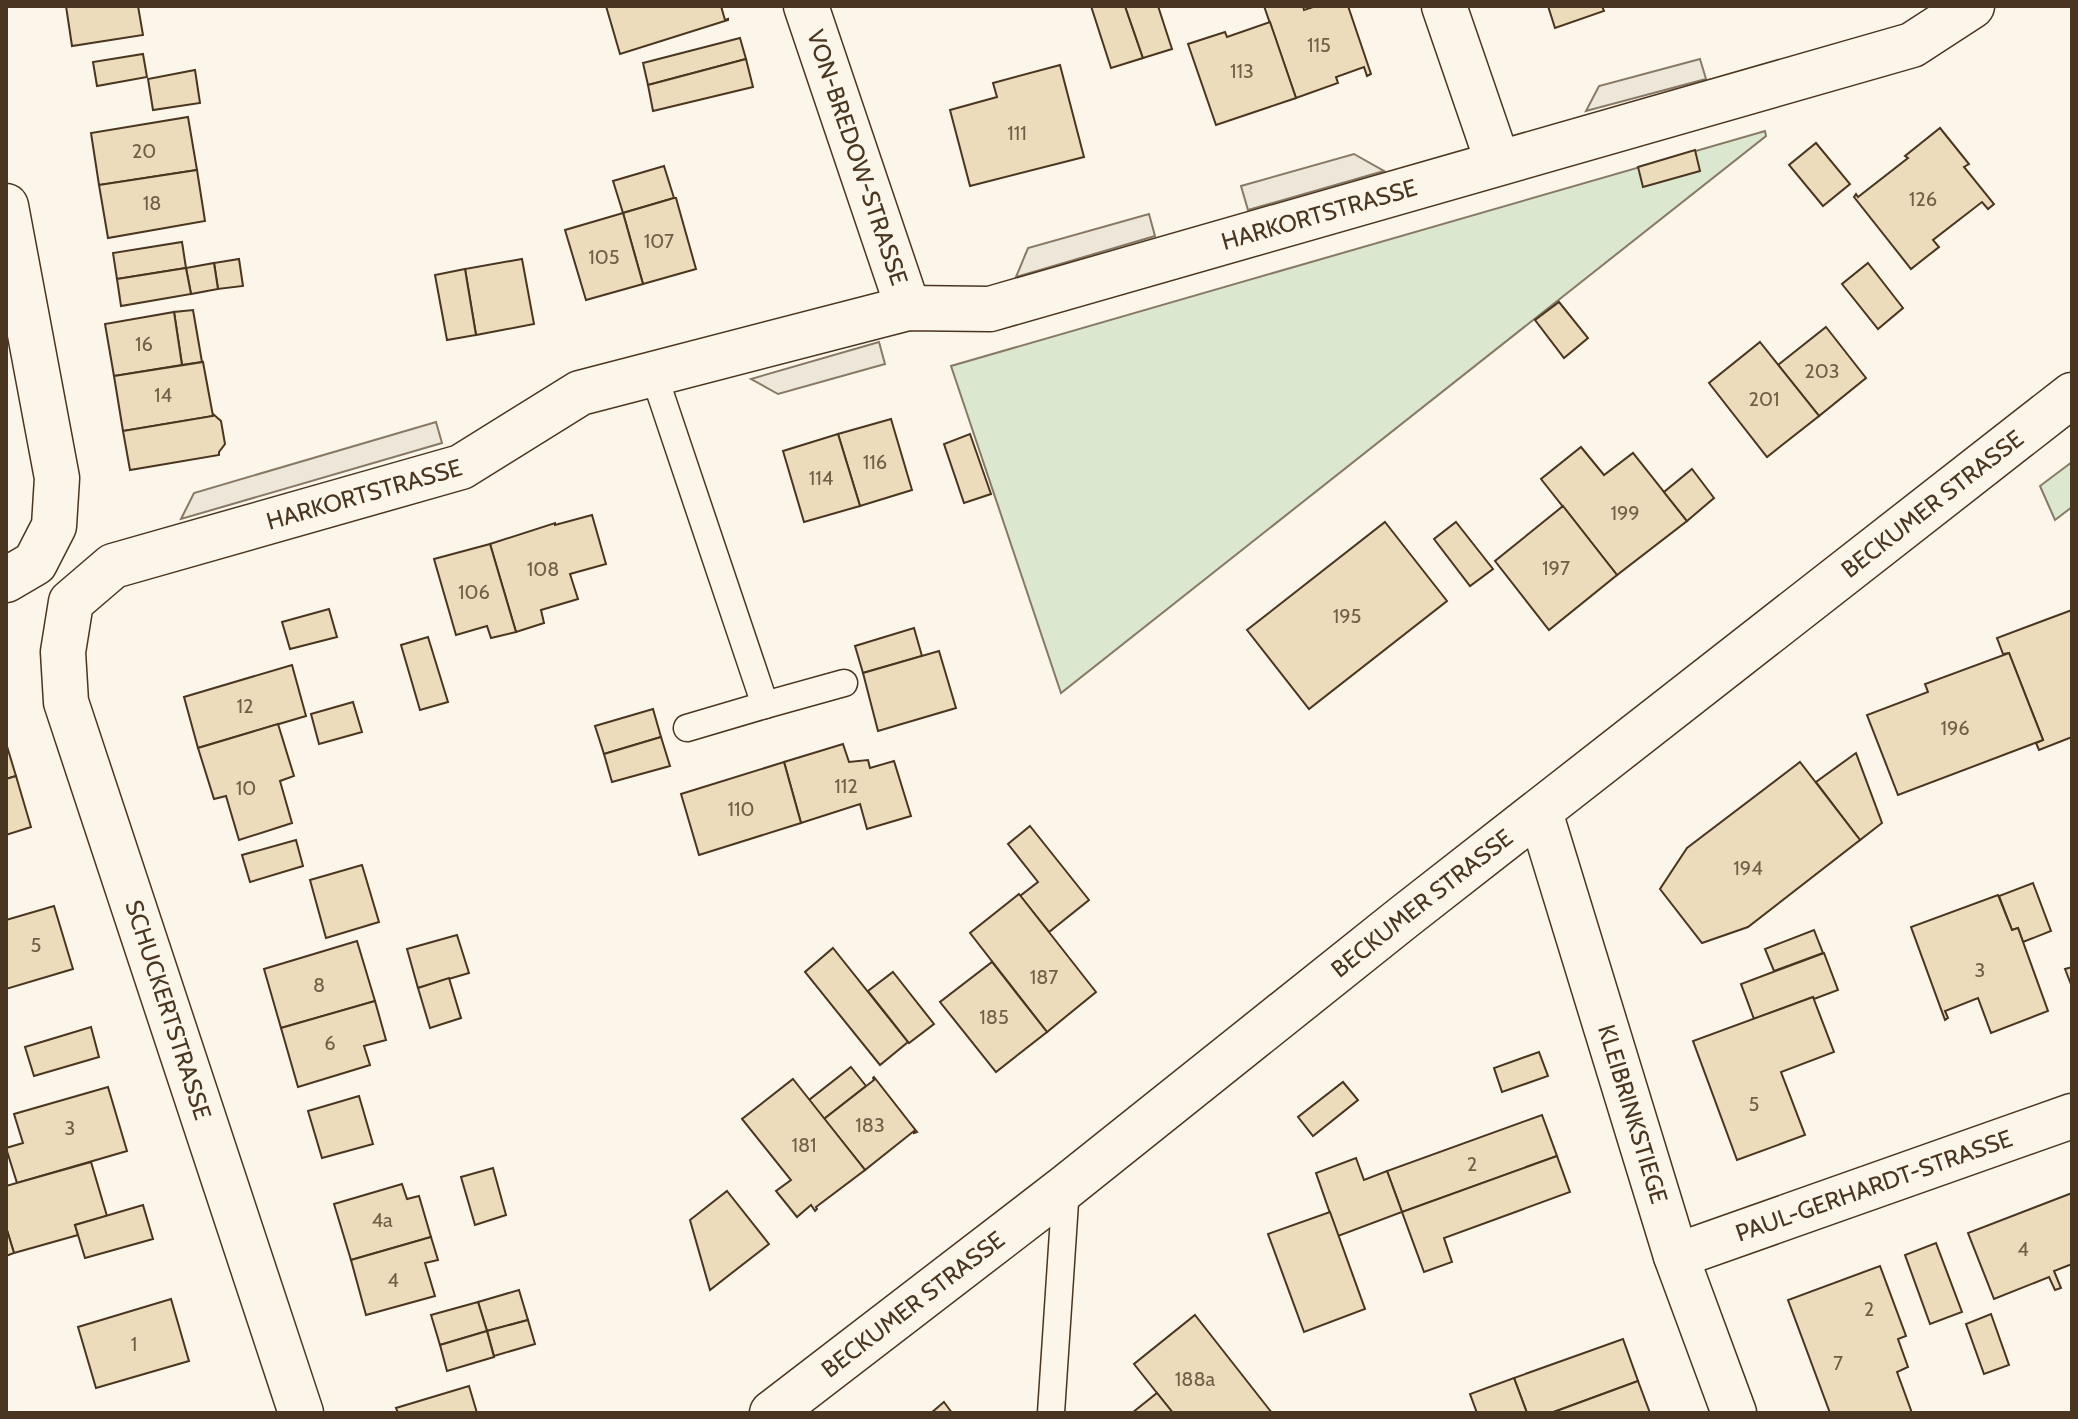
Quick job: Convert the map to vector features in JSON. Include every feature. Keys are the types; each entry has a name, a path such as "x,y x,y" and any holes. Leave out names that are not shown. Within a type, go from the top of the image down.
{"street":[{"name":"VON-BREDOW-STRASSE","path":"806,6 908,308"},
{"path":"1444,6 1498,163"},
{"name":"HARKORTSTRASSE","path":"71,602 113,566 461,467 580,393 908,308 990,309 1912,45 1972,6"},
{"path":"6,206 57,478 54,526 21,571"},
{"name":"BECKUMER STRASSE","path":"772,1413 1066,1187 1404,917 2072,395"},
{"name":"SCHUCKERTSTRASSE","path":"71,602 63,652 66,702 301,1413"},
{"name":"KLEIBRINKSTIEGE","path":"1540,812 1676,1256 1734,1413"},
{"name":"PAUL-GERHARDT-STRASSE","path":"1676,1256 2072,1116"}],"lane":[{"path":"653,372 765,705"},
{"path":"687,728 844,683"},
{"path":"1051,1413 1066,1187"}],"green space":[{"path":"1765,131 1766,136 1061,693 951,366"},
{"path":"2072,462 2072,507 2055,520 2040,486"}],"shaded area":[{"path":"1700,59 1706,79 1586,111 1599,86"},
{"path":"1354,154 1384,171 1248,210 1241,186"},
{"path":"1149,214 1155,236 1016,277 1028,248"},
{"path":"879,342 885,364 778,394 751,379"},
{"path":"436,422 442,443 181,519 194,493"}],"building":[{"path":"66,6 138,6 143,35 72,46"},
{"path":"606,6 721,6 725,20 728,20 620,54"},
{"path":"1091,6 1125,6 1143,58 1111,68"},
{"path":"1125,6 1158,6 1172,49 1143,58"},
{"path":"1264,6 1303,6 1304,10 1316,6 1348,6 1371,74 1367,76 1364,67 1336,77 1338,83 1296,98"},
{"path":"1548,6 1602,6 1604,11 1555,28"},
{"path":"1270,22 1296,98 1216,125 1188,44 1225,32 1227,37"},
{"path":"740,38 746,59 648,85 643,63"},
{"path":"143,54 147,77 97,86 93,62"},
{"path":"746,59 753,87 653,111 648,85"},
{"path":"1060,65 1084,157 970,186 950,110 997,97 993,83"},
{"path":"195,70 200,103 153,110 148,79"},
{"path":"188,117 197,170 99,185 91,133"},
{"path":"1940,128 1969,164 1964,167 1994,204 1988,209 1982,202 1933,240 1939,247 1911,269 1854,197 1908,158 1905,156"},
{"path":"1816,143 1850,184 1823,206 1789,165"},
{"path":"1695,150 1700,171 1643,187 1638,167"},
{"path":"664,166 674,198 623,213 613,181"},
{"path":"197,170 205,221 108,238 99,185"},
{"path":"676,198 696,269 643,284 623,213"},
{"path":"623,213 643,284 586,300 565,230"},
{"path":"182,242 186,268 117,279 113,253"},
{"path":"239,259 243,286 218,289 214,263"},
{"path":"522,259 534,324 476,335 465,269"},
{"path":"214,263 218,289 191,294 186,268"},
{"path":"1868,263 1903,308 1878,329 1842,284"},
{"path":"186,268 191,294 121,306 117,279"},
{"path":"465,269 476,335 447,340 435,275"},
{"path":"1559,302 1588,338 1564,358 1535,320"},
{"path":"193,310 202,362 182,365 174,312"},
{"path":"174,312 182,365 114,376 105,324"},
{"path":"1826,327 1866,378 1819,416 1778,365"},
{"path":"1760,342 1819,416 1767,457 1709,383"},
{"path":"203,362 213,416 123,431 114,376"},
{"path":"213,414 221,421 225,444 219,455 130,470 123,431"},
{"path":"891,419 912,490 860,506 838,434"},
{"path":"838,434 860,506 804,522 783,451"},
{"path":"970,434 991,494 964,503 944,444"},
{"path":"1581,447 1604,475 1633,453 1687,521 1617,575 1541,479"},
{"path":"1692,469 1714,498 1687,521 1664,492"},
{"path":"1563,506 1617,575 1549,630 1495,561"},
{"path":"592,515 606,564 570,574 578,599 541,610 544,623 516,632 490,544 555,523"},
{"path":"1385,522 1447,601 1309,709 1247,630"},
{"path":"1456,522 1493,569 1470,586 1434,539"},
{"path":"490,544 516,632 491,638 487,626 456,635 434,559"},
{"path":"329,609 337,637 290,649 282,622"},
{"path":"2072,610 2072,737 2039,750 2036,743 2043,740 2009,653 2003,654 1997,638"},
{"path":"914,628 922,656 863,673 855,646"},
{"path":"428,637 448,702 420,710 401,645"},
{"path":"939,651 956,708 878,731 863,673"},
{"path":"2009,653 2043,740 1898,795 1867,715 1928,692 1925,684"},
{"path":"292,665 306,716 198,748 184,697"},
{"path":"353,702 362,732 319,744 311,714"},
{"path":"653,709 661,737 604,754 595,726"},
{"path":"278,724 294,776 280,781 292,823 239,840 226,796 214,799 198,748"},
{"path":"661,737 670,766 612,782 604,754"},
{"path":"6,743 16,776 6,779"},
{"path":"843,744 849,762 868,760 870,768 894,761 911,816 867,829 860,804 801,823 784,762"},
{"path":"1856,753 1882,823 1860,840 1816,782"},
{"path":"784,762 801,823 699,855 681,794"},
{"path":"1800,762 1860,840 1748,927 1702,943 1660,889 1687,848"},
{"path":"16,776 31,827 6,835 6,779"},
{"path":"1030,826 1089,900 1049,932 1020,896 1038,882 1008,844"},
{"path":"296,840 303,866 250,882 242,855"},
{"path":"362,865 379,922 326,938 310,880"},
{"path":"2033,883 2051,931 2023,942 2018,928 2012,930 1999,896"},
{"path":"1019,894 1096,992 1047,1032 970,933"},
{"path":"1998,895 2012,930 2018,928 2048,1011 1991,1033 1978,998 1945,1011 1948,1018 1945,1020 1911,927"},
{"path":"54,906 73,969 6,989 6,920"},
{"path":"1814,930 1823,953 1774,971 1765,949"},
{"path":"457,935 469,973 418,988 407,949"},
{"path":"357,941 375,1001 281,1028 264,969"},
{"path":"833,948 908,1042 880,1065 805,972"},
{"path":"1824,953 1838,990 1754,1019 1741,984"},
{"path":"992,962 1047,1032 996,1072 940,1002"},
{"path":"2072,967 2072,987 2065,969"},
{"path":"893,972 934,1024 909,1043 868,991"},
{"path":"449,978 461,1018 430,1028 418,988"},
{"path":"1813,997 1834,1052 1781,1072 1805,1135 1737,1160 1693,1041"},
{"path":"375,1001 386,1040 364,1046 370,1065 298,1087 281,1028"},
{"path":"91,1027 99,1057 34,1076 25,1047"},
{"path":"1539,1052 1548,1076 1502,1092 1494,1068"},
{"path":"851,1067 866,1086 824,1119 809,1100"},
{"path":"874,1077 917,1132 914,1131 865,1170 824,1119"},
{"path":"793,1079 865,1170 816,1207 815,1211 811,1205 797,1217 776,1191 791,1180 742,1119"},
{"path":"1343,1082 1358,1100 1313,1136 1298,1117"},
{"path":"108,1087 127,1151 17,1183 6,1148 23,1143 14,1114"},
{"path":"359,1096 373,1144 322,1158 308,1111"},
{"path":"1542,1115 1557,1156 1402,1212 1387,1171"},
{"path":"1557,1156 1570,1192 1444,1238 1452,1262 1424,1272 1402,1212"},
{"path":"1356,1158 1364,1180 1387,1171 1402,1212 1338,1236 1316,1173"},
{"path":"91,1162 107,1216 75,1225 78,1235 14,1253 6,1227 6,1186"},
{"path":"493,1168 506,1215 475,1225 461,1177"},
{"path":"402,1184 407,1199 419,1196 431,1237 351,1260 334,1204"},
{"path":"727,1191 769,1244 710,1290 690,1220"},
{"path":"2072,1193 2072,1264 2054,1271 2061,1288 2055,1290 2049,1277 1994,1299 1968,1233"},
{"path":"143,1205 153,1239 85,1258 75,1225"},
{"path":"1330,1212 1365,1309 1304,1332 1268,1234"},
{"path":"6,1227 14,1253 6,1256"},
{"path":"431,1237 438,1260 425,1263 435,1296 366,1315 351,1260"},
{"path":"1936,1243 1962,1312 1930,1324 1905,1255"},
{"path":"1880,1266 1906,1336 1898,1339 1908,1367 1897,1372 1912,1413 1830,1413 1788,1300"},
{"path":"519,1290 528,1320 487,1331 478,1302"},
{"path":"171,1299 189,1361 96,1388 78,1327"},
{"path":"478,1302 487,1331 440,1345 431,1315"},
{"path":"1991,1314 2009,1365 1984,1374 1966,1324"},
{"path":"1195,1315 1272,1413 1173,1413 1134,1364"},
{"path":"528,1320 535,1344 494,1356 487,1331"},
{"path":"487,1331 494,1357 447,1371 440,1345"},
{"path":"1623,1339 1638,1381 1551,1413 1527,1413 1514,1378"},
{"path":"1514,1378 1527,1413 1477,1413 1470,1394"},
{"path":"1638,1381 1650,1413 1551,1413"},
{"path":"469,1386 477,1413 398,1413 396,1408"},
{"path":"1157,1393 1173,1413 1132,1413"},
{"path":"944,1402 952,1413 931,1413"}]}
